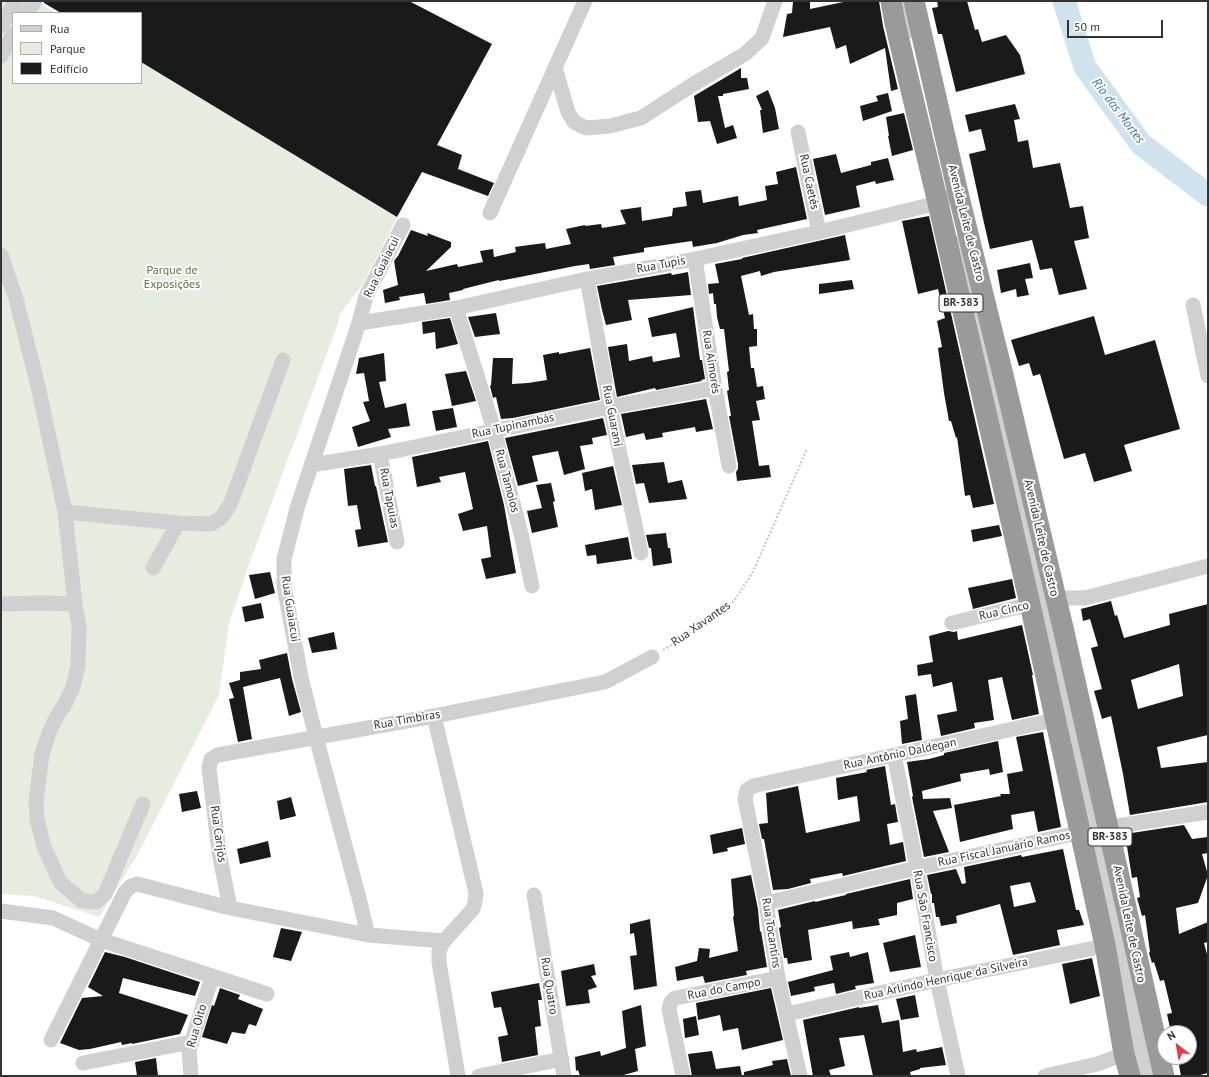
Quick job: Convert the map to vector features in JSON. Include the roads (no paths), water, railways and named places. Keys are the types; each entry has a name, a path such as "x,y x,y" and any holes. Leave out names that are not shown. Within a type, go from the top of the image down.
{"highway":[{"name":"Avenida Leite de Castro","path":"891,1 895,23 949,197"},
{"name":"Avenida Leite de Castro","path":"914,1 949,197 1042,602 1140,1048 1164,1076"},
{"name":"Avenida Leite de Castro","path":"1042,602 1054,720 1093,830 1140,1048 1130,1076"}],"street":[{"path":"1,26 16,1"},
{"path":"27,12 35,1"},
{"path":"490,213 585,1"},
{"path":"555,68 568,112 574,122 586,128 610,126 641,118 692,85 745,54 762,38 772,12 774,1"},
{"path":"903,1 949,197"},
{"path":"1,56 12,36"},
{"name":"Rua Caetés","path":"798,132 820,232"},
{"name":"Rua Tupis","path":"359,323 456,308 586,279 695,259 820,232 949,197"},
{"name":"Rua Guaiacui","path":"368,935 301,677 284,586 284,559 288,538 298,505 359,323 366,296 403,225"},
{"path":"1,255 16,299 38,386 65,512 75,604 79,626 78,665 72,686 65,704 50,730 42,754 36,801 37,819 44,848 60,882 82,901 96,902 105,894 143,804"},
{"name":"Rua Aimorés","path":"695,259 729,466"},
{"name":"Rua Guarani","path":"586,279 610,407 641,553"},
{"path":"1192,305 1208,376"},
{"name":"Rua Tamoios","path":"456,308 494,430 522,538 532,586"},
{"path":"65,512 178,523 211,524 221,518 230,505 282,360"},
{"name":"Rua Tupinambás","path":"311,465 380,454 610,407 715,388"},
{"name":"Rua Tapuias","path":"380,454 397,542"},
{"path":"153,568 178,523"},
{"name":"Rua Cinco","path":"952,623 1042,602 1085,598 1208,566"},
{"path":"5,604 75,604"},
{"name":"Rua Timbiras","path":"211,759 218,755 434,716 605,682 652,657"},
{"path":"434,716 476,893 473,909 444,941 439,951 439,962 458,1076"},
{"name":"Rua Antônio Daldegan","path":"747,790 754,786 1054,720"},
{"name":"Rua São Francisco","path":"894,755 917,868 936,980 958,1076"},
{"name":"Rua Carijós","path":"211,759 209,768 219,852 230,908"},
{"name":"Rua Tocantins","path":"747,790 745,799 766,903 778,978 800,1076"},
{"name":"Rua Fiscal Januário Ramos","path":"766,903 917,868 1093,830 1208,812"},
{"path":"51,1040 125,892 131,886 137,884 230,908 368,935 444,941"},
{"name":"Rua Quatro","path":"534,895 564,1076"},
{"path":"1,911 53,918 101,940 267,994"},
{"name":"Rua Arlindo Henrique da Silveira","path":"787,1014 936,980 1118,943"},
{"name":"Rua Oito","path":"191,1076 191,1042 212,977"},
{"name":"Rua do Campo","path":"683,1076 669,1009 671,1002 675,998 778,978"},
{"path":"83,1064 191,1042"},
{"path":"1045,1076 1097,1064 1140,1048 1146,1076"},
{"path":"479,1076 562,1059"}],"waterway":[{"name":"Rio das Mortes","path":"1064,1 1085,67 1141,144 1208,195"}],"park label":[{"name":"Parque de Exposições","path":"172,278"}]}
